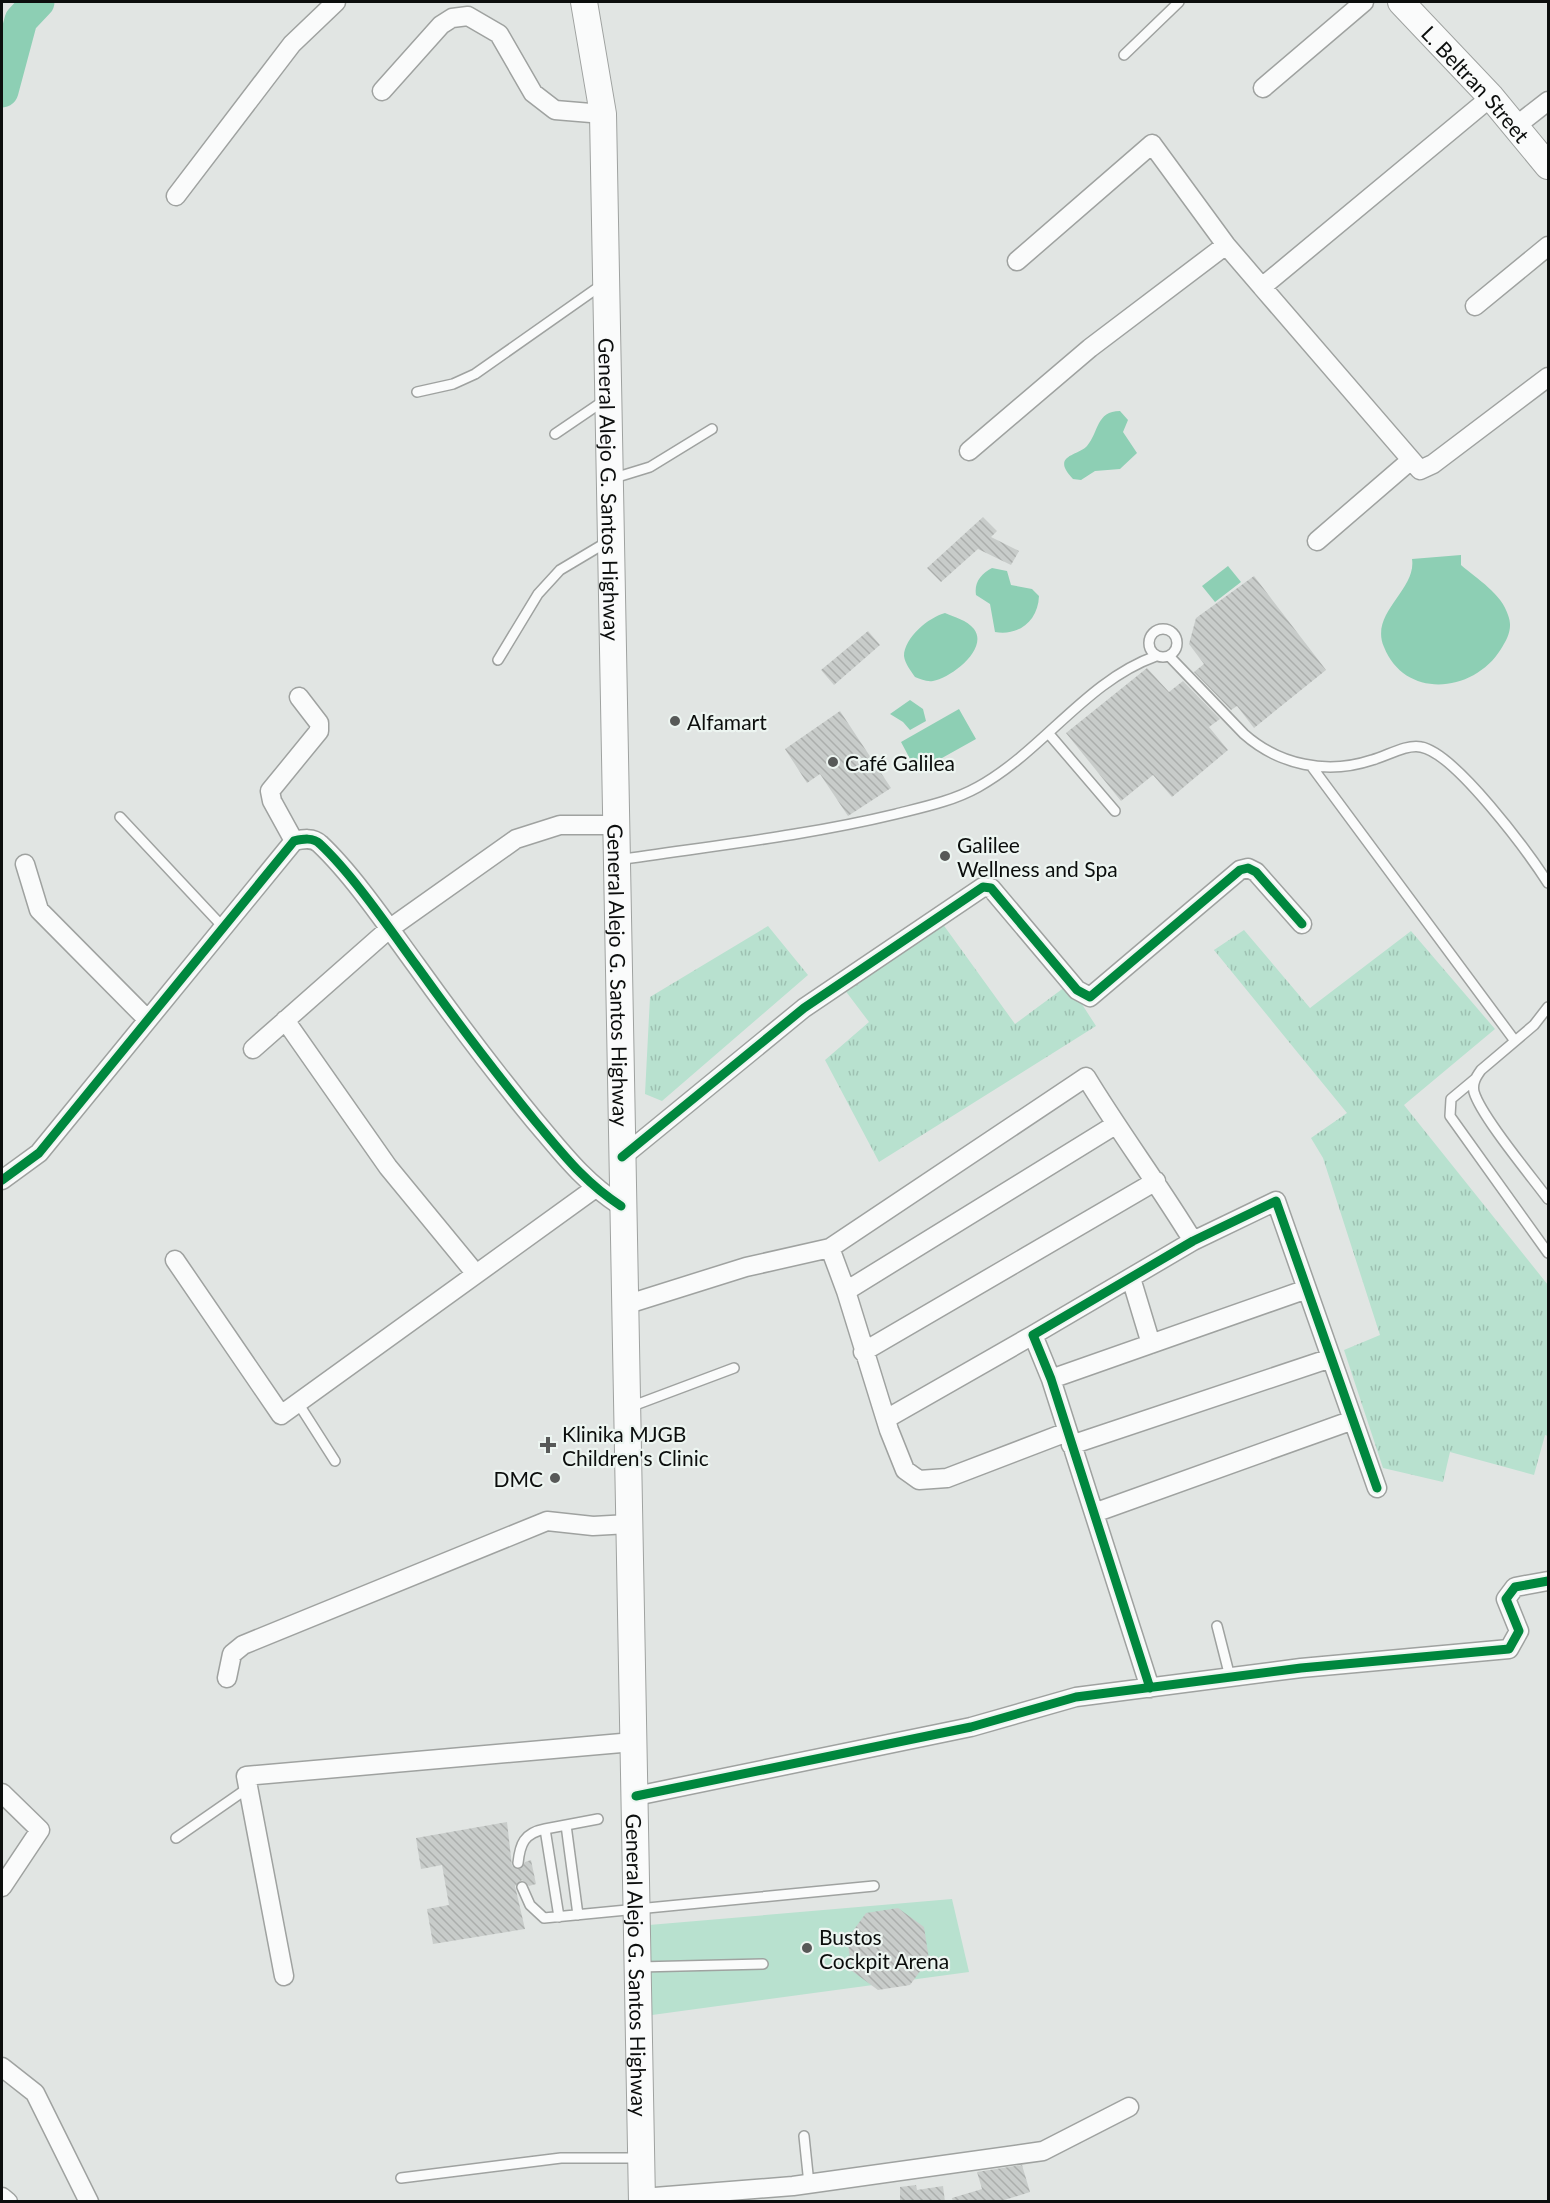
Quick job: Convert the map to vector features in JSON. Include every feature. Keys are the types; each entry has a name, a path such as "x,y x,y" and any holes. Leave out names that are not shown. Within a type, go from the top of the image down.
{"main road":[{"name":"General Alejo G. Santos Highway","path":"584,2 603,114 618,860 621,1206 636,1796 642,2200"},
{"name":"L. Beltran Street","path":"1401,2 1491,97 1548,166"}],"street":[{"path":"176,196 292,44 336,2"},
{"path":"1263,88 1364,2"},
{"path":"382,91 441,25 452,18 468,16 499,34 533,93 555,110 603,114"},
{"path":"1262,287 1491,97"},
{"path":"1516,126 1548,101"},
{"path":"1017,261 1152,144 1226,245 1420,470 1424,470 1548,377"},
{"path":"969,452 1090,348 1226,245"},
{"path":"1475,306 1548,246"},
{"path":"1317,541 1411,460"},
{"path":"294,841 272,801 270,791 319,731 319,723 299,697"},
{"path":"253,1049 389,928 516,839 560,825 617,825"},
{"path":"2,1180 39,1153 294,841 307,839 318,842 389,928 481,1056 594,1188 621,1206"},
{"path":"25,864 39,910 147,1019"},
{"path":"622,1157 804,1008 983,887 991,888 1077,990 1090,997 1240,870 1248,868 1256,872 1302,924"},
{"path":"285,1020 388,1167 476,1274"},
{"path":"625,1305 746,1267 830,1248 1086,1077 1115,1125 1156,1181 1193,1241"},
{"path":"846,1291 1115,1125"},
{"path":"863,1352 1156,1181"},
{"path":"175,1260 281,1415 594,1188"},
{"path":"886,1419 1193,1241 1276,1201 1377,1488"},
{"path":"830,1248 846,1291 863,1352 905,1470 919,1480 947,1478 1331,1358"},
{"path":"1131,1278 1151,1344"},
{"path":"1051,1379 1307,1289"},
{"path":"1032,1335 1051,1379 1150,1688"},
{"path":"1094,1513 1353,1420"},
{"path":"227,1678 232,1654 243,1645 547,1521 593,1526 629,1524"},
{"path":"636,1796 971,1727 1076,1697 1230,1677 1509,1649 1519,1631 1506,1599 1515,1587 1548,1581"},
{"path":"284,1976 246,1776 633,1742"},
{"path":"2,1793 40,1830 2,1887"},
{"path":"2,2067 35,2093 90,2202"},
{"path":"642,2200 798,2191 1043,2151 1130,2108"},
{"path":"2,2197 8,2202"}],"lane":[{"path":"1124,55 1179,2"},
{"path":"417,392 453,384 475,374 607,281"},
{"path":"555,434 609,397"},
{"path":"611,479 650,467 712,429"},
{"path":"498,660 545,586 560,570 611,540"},
{"path":"618,860 856,824 941,802 977,788 1008,768 1107,681 1128,668 1156,656 1169,656 1174,652 1177,642 1172,633 1166,630 1154,633 1150,638 1151,651 1156,656"},
{"path":"1169,656 1255,744 1283,759 1312,767 1337,767 1369,761 1420,746 1437,753 1459,771 1548,883"},
{"path":"1049,734 1115,811"},
{"path":"1312,767 1515,1041"},
{"path":"120,817 223,927"},
{"path":"1548,1006 1534,1025 1451,1099 1450,1116 1548,1253"},
{"path":"1474,1079 1474,1091 1490,1118 1548,1199"},
{"path":"627,1408 734,1368"},
{"path":"298,1403 335,1461"},
{"path":"1218,1626 1230,1677"},
{"path":"176,1838 248,1788"},
{"path":"518,1863 522,1840 532,1831 598,1819"},
{"path":"566,1825 578,1915"},
{"path":"545,1829 559,1917"},
{"path":"522,1887 530,1905 544,1918 874,1886"},
{"path":"637,1967 763,1964"},
{"path":"798,2191 804,2136"},
{"path":"401,2178 561,2158 641,2158"}],"green space":[{"path":"937,916 1015,1024 1069,984 1096,1026 879,1162 825,1060 869,1022 838,981"},
{"path":"768,926 808,975 662,1101 645,1094 650,997"},
{"path":"1244,930 1310,1008 1411,931 1495,1029 1404,1105 1548,1285 1548,1436 1545,1435 1534,1475 1450,1452 1443,1482 1383,1468 1344,1350 1380,1335 1323,1158 1311,1138 1347,1113 1214,950"},
{"name":"Bustos Cockpit Arena","path":"952,1899 969,1972 652,2015 649,1925"}],"shaded area":[{"path":"1120,411 1128,420 1123,432 1137,453 1120,469 1095,471 1081,480 1073,479 1064,465 1065,461 1087,446 1102,418 1112,412"},
{"path":"1461,555 1461,565 1488,587 1505,607 1510,624 1509,633 1501,649 1489,664 1474,675 1458,682 1423,683 1407,676 1394,664 1384,647 1381,635 1383,623 1408,581 1412,570 1412,559"},
{"path":"1228,566 1241,582 1215,602 1202,586"},
{"path":"992,568 1007,571 1011,585 1032,589 1039,596 1038,605 1031,619 1026,625 1012,632 995,632 990,604 976,595 979,579"},
{"path":"945,613 968,623 974,629 977,637 976,645 958,669 941,679 930,681 915,677 904,656 908,642 918,629"},
{"path":"910,700 923,709 926,721 910,730 903,722 890,714"},
{"path":"959,709 976,739 917,772 901,742"}],"building":[{"path":"983,517 997,531 991,537 1019,551 1011,565 978,549 941,582 927,568"},
{"path":"1254,576 1326,670 1254,728 1237,706 1231,710 1194,672 1204,664 1189,644 1196,618"},
{"path":"868,631 880,645 834,685 821,670"},
{"path":"1147,668 1169,692 1183,681 1220,719 1209,727 1228,750 1172,797 1153,775 1121,801 1066,733"},
{"name":"Café Galilea","path":"840,711 891,788 848,816 820,774 807,783 785,749"},
{"path":"507,1822 512,1866 520,1869 525,1862 531,1860 536,1884 529,1886 522,1880 515,1886 525,1929 433,1944 427,1909 449,1905 442,1865 421,1869 416,1838"},
{"name":"Bustos Cockpit Arena","path":"898,1908 924,1927 929,1959 910,1985 878,1990 852,1971 847,1939 866,1913"},
{"path":"1022,2165 1030,2192 998,2202 953,2202 952,2198 982,2189 977,2172"},
{"path":"916,2185 917,2190 943,2186 945,2202 900,2202 900,2187"}],"waterway":[{"path":"2,91 21,20 38,2"}],"cycle path":[{"path":"2,1180 39,1153 294,841 308,839 320,844 358,886 474,1044 555,1145 585,1177 621,1206"},
{"path":"622,1157 804,1008 983,887 991,888 1077,990 1090,997 1240,870 1248,868 1256,872 1302,924"},
{"path":"1150,1688 1051,1379 1033,1335 1193,1241 1276,1201 1377,1488"},
{"path":"636,1796 971,1727 1076,1697 1301,1668 1509,1649 1519,1631 1506,1599 1515,1587 1548,1581"}],"place":[{"name":"Alfamart","path":"675,721"},
{"name":"Café Galilea","path":"833,762"},
{"name":"Galilee Wellness and Spa","path":"945,856"},
{"name":"Klinika MJGB Children's Clinic","path":"548,1445"},
{"name":"DMC","path":"555,1478"},
{"name":"Bustos Cockpit Arena","path":"807,1948"}]}
